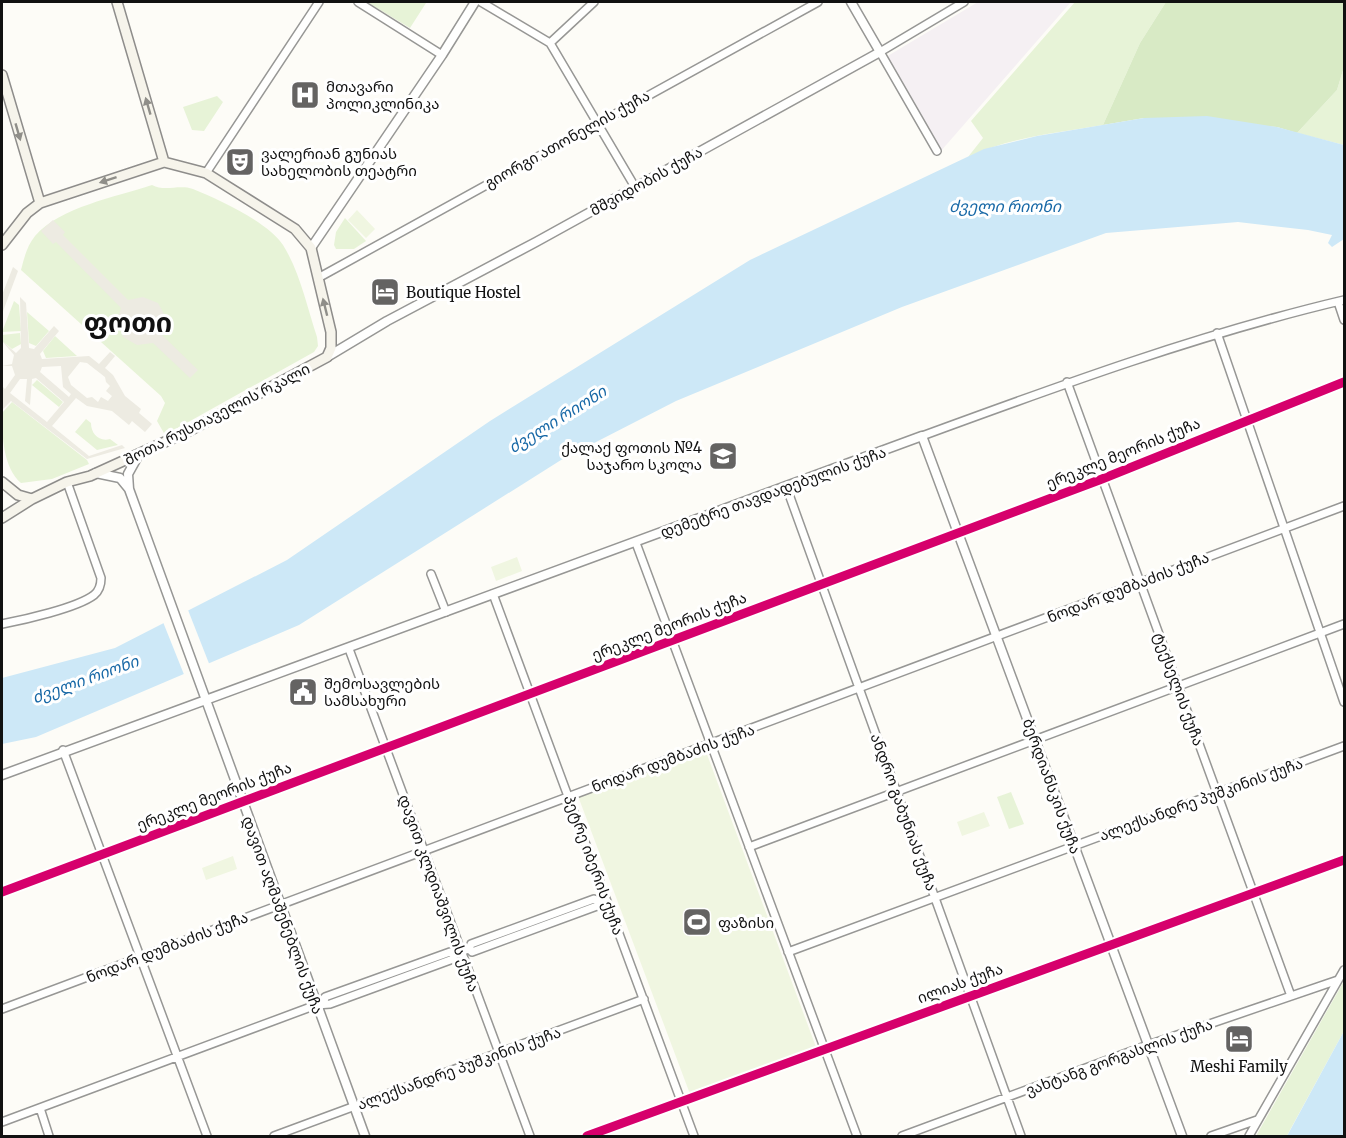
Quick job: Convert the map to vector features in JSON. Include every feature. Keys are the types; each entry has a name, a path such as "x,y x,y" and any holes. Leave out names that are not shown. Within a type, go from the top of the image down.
{"main road":[{"path":"2,245 5,234 39,203 164,162 117,2"},
{"path":"2,75 39,203"},
{"name":"შოთა რუსთაველის რკალი","path":"2,518 32,498 67,482 138,456 189,431 327,357 331,348 331,332 311,248 295,229 206,172 164,162"},
{"path":"2,482 18,495 32,498"}],"street":[{"path":"206,172 319,2"},
{"path":"358,2 442,55"},
{"path":"311,248 442,55 475,2"},
{"path":"481,2 550,43 635,187"},
{"path":"550,43 594,2"},
{"name":"გიორგი ათონელის ქუჩა","path":"318,278 818,2"},
{"path":"851,2 937,151"},
{"name":"მშვიდობის ქუჩა","path":"327,357 387,321 880,52 964,2"},
{"path":"1341,301 1344,321"},
{"name":"დემეტრე თავდადებულის ქუჩა","path":"2,775 63,750 349,649 1067,382 1217,333 1341,301"},
{"path":"331,332 342,350"},
{"path":"1217,333 1344,702"},
{"name":"ტექსელის ქუჩა","path":"1067,382 1291,996"},
{"name":"ერეკლე მეორის ქუჩა","path":"2,892 1102,479 1344,382"},
{"name":"ბერდიანსკის ქუჩა","path":"922,436 1182,1137"},
{"path":"96,473 124,476 138,456"},
{"name":"დავით აღმაშენებლის ქუჩა","path":"124,476 201,682 241,802 279,905 320,1004 365,1137"},
{"path":"2,624 21,621 85,600 93,596 101,585 67,482"},
{"name":"ანდრო გაბუნიას ქუჩა","path":"786,486 1021,1137"},
{"name":"ნოდარ დუმბაძის ქუჩა","path":"2,1009 1344,506"},
{"path":"636,543 857,1137"},
{"path":"431,574 446,612"},
{"name":"პეტრე იბერის ქუჩა","path":"493,594 569,796 603,900 644,999 694,1137"},
{"path":"749,846 1344,624"},
{"name":"დავით კლდიაშვილის ქუჩა","path":"349,649 530,1137"},
{"name":"ალექსანდრე პუშკინის ქუჩა","path":"788,952 1344,746"},
{"path":"63,750 207,1137"},
{"name":"ილიას ქუჩა","path":"587,1137 824,1048 1344,861"},
{"path":"2,1122 320,1004 330,1004 453,959 461,952 472,952 597,906 603,900"},
{"path":"1249,1137 1344,970"},
{"name":"ვახტანგ გორგასლის ქუჩა","path":"902,1137 1148,1045 1338,980"},
{"name":"ალექსანდრე პუშკინის ქუჩა","path":"274,1137 644,999"},
{"path":"40,1108 49,1137"},
{"path":"1211,1137 1257,1120"}],"shaded area":[{"path":"978,2 1071,2 940,152 886,57"},
{"path":"53,220 65,232 63,235 128,300 143,297 158,303 165,316 162,335 198,370 190,378 153,343 137,345 123,337 117,321 121,308 56,242 53,244 41,231"},
{"path":"13,267 18,271 2,314 2,295"},
{"path":"20,297 26,303 29,348 34,349 54,326 59,331 40,354 42,359 89,356 99,364 110,352 115,356 105,368 113,375 125,396 141,409 139,413 152,424 145,432 132,421 129,425 112,411 87,406 76,398 52,426 89,456 122,445 125,448 87,459 11,401 2,410 2,386 5,389 15,375 12,366 2,366 12,364 14,355 2,341 16,353 21,348","holes":["80,362 87,363 105,377 110,386 106,391 112,396 108,401 101,397 98,402 92,397 87,398 71,385 68,377","61,366 63,387 71,394 69,397 40,372 42,367","36,378 64,402 47,422 10,393 20,379 27,379 25,401 30,405 32,379"]}],"green space":[{"path":"367,2 423,2 426,3 410,28"},
{"path":"1075,2 1166,2 1140,43 1103,125 1017,140 968,157 983,138 971,121"},
{"path":"1166,2 1344,2 1344,67 1337,90 1297,133 1277,127 1144,118 1103,125 1140,43"},
{"path":"1344,67 1344,145 1297,133 1337,90"},
{"path":"217,96 223,102 204,131 192,130 183,107"},
{"path":"152,185 162,188 193,189 242,212 276,236 289,255 299,278 318,346 314,352 165,435 157,421 165,403 161,396 21,270 32,240 59,217 89,204"},
{"path":"357,210 375,229 366,238 348,220"},
{"path":"345,218 366,241 354,249 336,249 334,245 336,232"},
{"path":"14,301 19,305 21,331 2,332"},
{"path":"27,312 49,331 36,346 29,343"},
{"path":"20,333 21,344 12,349 2,341 2,335"},
{"path":"55,336 77,356 46,358 43,351"},
{"path":"37,380 63,402 59,407 32,385"},
{"path":"12,402 87,460 89,464 52,479 21,483 10,469 3,441 2,413"},
{"path":"86,419 91,423 92,431 96,436 106,440 110,439 118,445 97,450 75,432"},
{"path":"517,557 522,571 496,581 491,567"},
{"name":"ფაზისი","path":"705,749 816,1047 690,1094 578,796"},
{"path":"1011,792 1024,824 1009,829 997,797"},
{"path":"984,812 990,826 962,836 957,822"},
{"path":"233,856 237,869 206,880 202,868"},
{"path":"1344,981 1344,1031 1287,1136 1256,1136"}],"water":[{"name":"ძველი რიონი","path":"1207,116 1277,127 1344,145 1344,239 1332,247 1328,243 1332,235 1238,222 1106,233 902,307 676,401 561,460 299,625 36,737 2,744 2,678 115,648 287,560 490,421 750,260 984,149 1037,136 1144,118"},
{"path":"1344,1031 1344,1136 1287,1136"}],"pier":[{"path":"188,610 210,666 185,677 163,622"}],"cycle path":[{"path":"2,892 1102,479 1344,382"},
{"path":"587,1136 1344,860"}],"place":[{"name":"მთავარი პოლიკლინიკა","path":"305,95"},
{"name":"ვალერიან გუნიას სახელობის თეატრი","path":"240,162"},
{"name":"Boutique Hostel","path":"385,292"},
{"name":"ქალაქ ფოთის №4 საჯარო სკოლა","path":"723,456"},
{"name":"შემოსავლების სამსახური","path":"303,692"},
{"name":"ფაზისი","path":"697,922"},
{"name":"Meshi Family","path":"1239,1039"}],"district":[{"name":"ფოთი","path":"128,322"}]}
